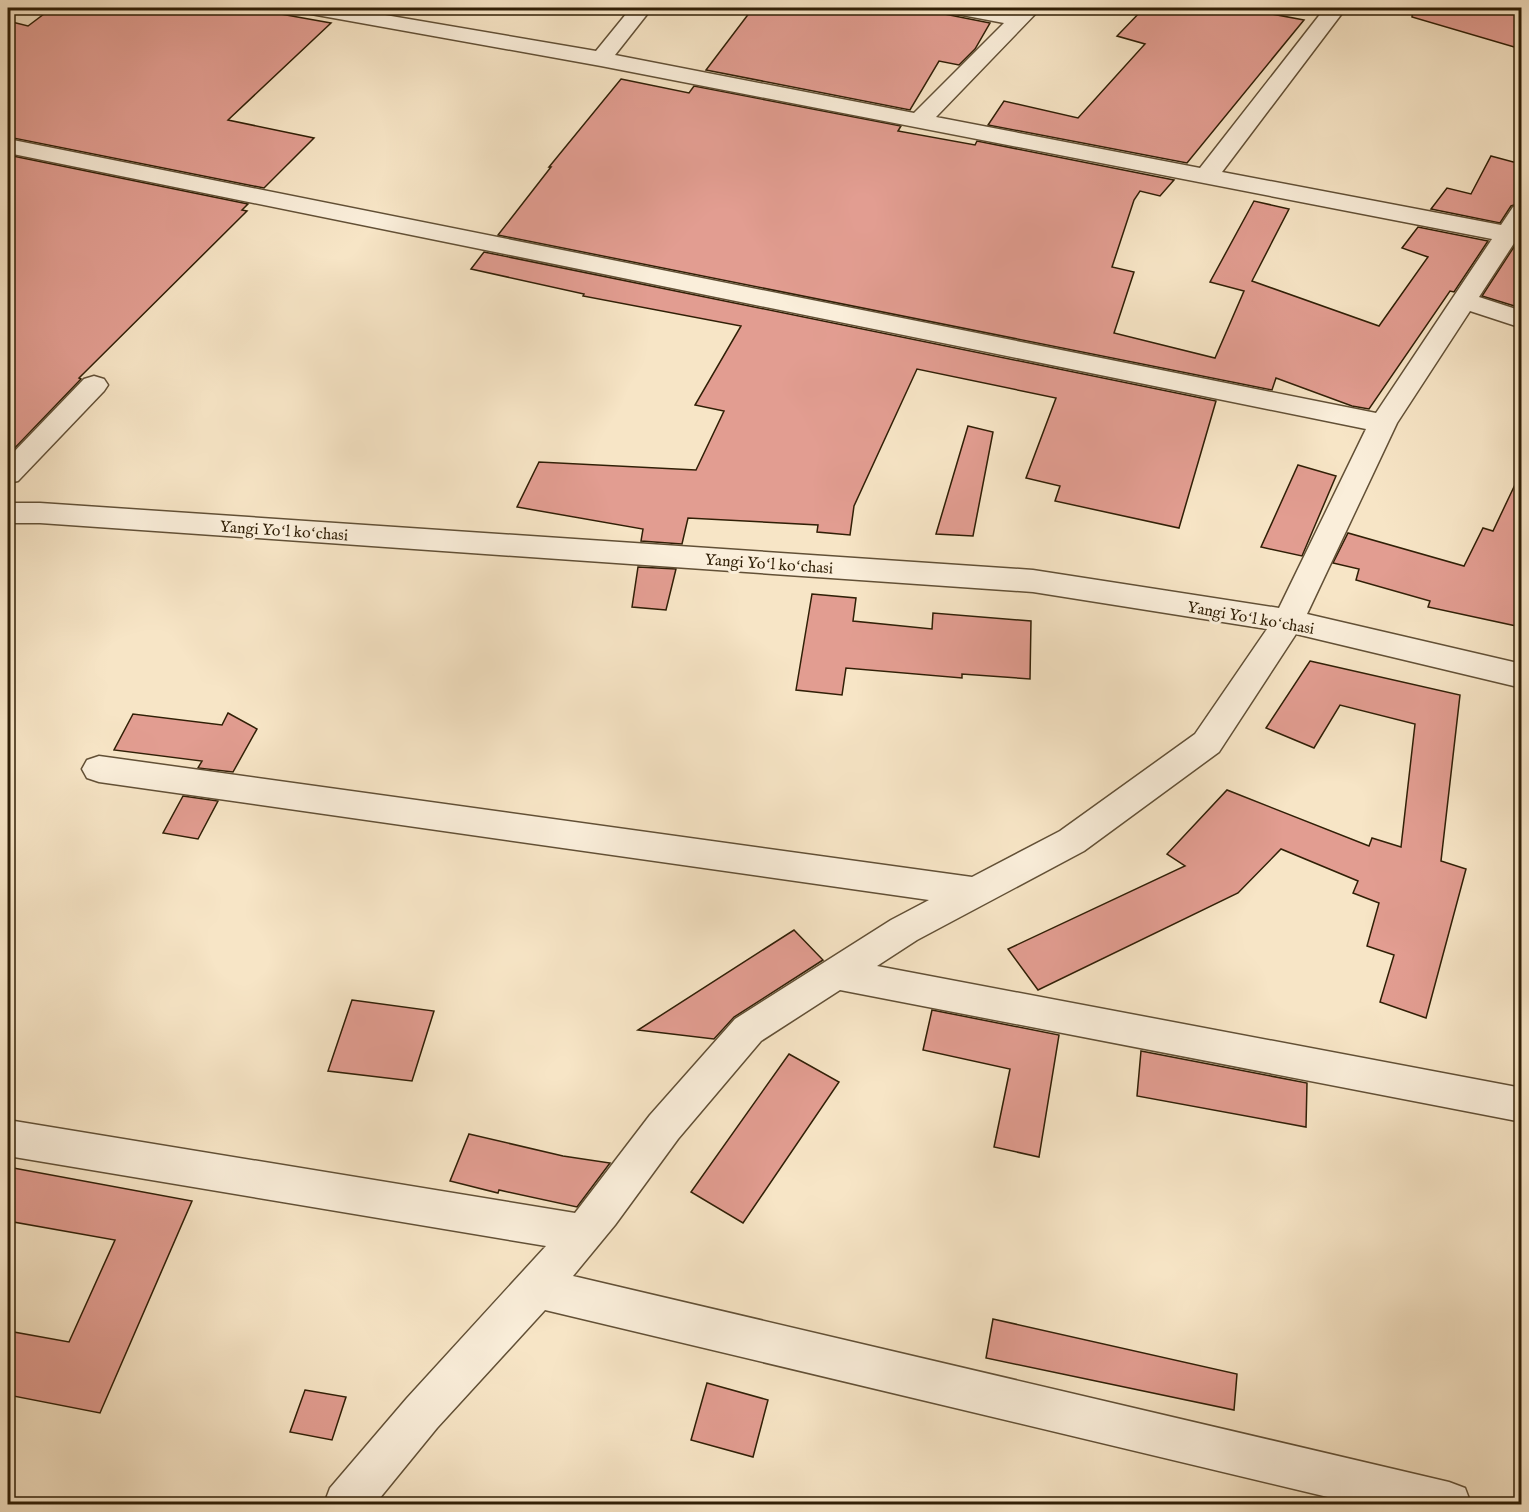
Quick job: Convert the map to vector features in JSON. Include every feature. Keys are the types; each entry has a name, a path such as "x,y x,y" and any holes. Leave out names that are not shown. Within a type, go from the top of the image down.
{"street":[{"path":"311,8 601,59 1207,175 1514,223 1383,423 1288,621 1207,743 1072,841 904,930 748,1030 664,1127 583,1233 537,1288 422,1413 346,1504"},
{"path":"601,59 642,8"},
{"path":"953,8 1025,13"},
{"path":"1207,175 1336,8"},
{"path":"921,120 1025,13"},
{"path":"8,146 1383,423"},
{"path":"1465,301 1521,320"},
{"path":"8,474 94,385"},
{"name":"Yangi Yoʻl koʻchasi","path":"9,515 51,513 1033,582 1288,621 1521,676"},
{"path":"99,769 975,892"},
{"path":"836,974 1521,1105"},
{"path":"8,1138 583,1233"},
{"path":"537,1288 1449,1504"}],"building":[{"path":"52,8 247,8 331,23 228,120 314,138 264,188 8,137 8,21 28,26"},
{"path":"753,8 914,8 990,23 975,49 959,65 939,61 910,110 706,70"},
{"path":"1144,8 1240,8 1304,20 1187,163 988,125 1004,101 1078,118 1145,44 1117,36"},
{"path":"1413,8 1521,8 1521,49 1412,17"},
{"path":"621,79 689,93 694,86 901,126 898,131 975,145 977,141 1174,180 1160,196 1140,191 1134,200 1112,267 1134,272 1114,333 1215,358 1244,291 1210,282 1254,201 1289,209 1252,281 1379,326 1428,257 1402,248 1418,227 1488,241 1454,292 1450,291 1369,409 1352,406 1276,378 1272,390 498,235 551,167 549,167"},
{"path":"8,155 248,204 242,210 247,211 79,378 81,379 8,455"},
{"path":"1491,156 1521,164 1521,203 1511,206 1500,223 1431,209 1447,188 1471,194"},
{"path":"1521,236 1521,308 1482,296"},
{"path":"484,252 1216,401 1179,528 1055,501 1060,486 1026,478 1056,398 917,369 854,506 850,535 817,532 818,525 688,518 682,544 641,541 643,529 517,507 539,462 696,470 724,411 695,405 741,326 583,296 584,294 471,269"},
{"path":"968,426 993,432 973,536 936,534"},
{"path":"1298,465 1336,476 1302,556 1261,547"},
{"path":"1521,472 1521,627 1428,607 1430,601 1356,580 1359,569 1333,563 1348,533 1464,566 1483,528 1493,531"},
{"path":"638,567 676,569 666,610 632,607"},
{"path":"812,594 856,598 853,621 932,629 933,613 1031,621 1030,679 962,674 962,678 846,668 842,695 796,690"},
{"path":"1310,661 1460,695 1441,861 1466,869 1426,1018 1380,1002 1394,955 1367,946 1379,903 1353,893 1358,881 1281,849 1238,893 1038,990 1008,949 1185,866 1167,854 1227,790 1369,846 1372,838 1401,847 1415,724 1340,705 1314,748 1266,728"},
{"path":"228,713 257,729 233,772 198,768 202,761 114,750 133,714 222,725"},
{"path":"183,796 218,801 198,839 163,833"},
{"path":"794,930 823,960 734,1017 714,1039 638,1030"},
{"path":"352,1000 434,1011 412,1081 328,1071"},
{"path":"932,1010 1059,1035 1039,1157 994,1147 1010,1069 923,1050"},
{"path":"1141,1051 1307,1083 1306,1127 1137,1096"},
{"path":"789,1054 839,1082 743,1223 691,1192"},
{"path":"469,1134 563,1156 610,1163 577,1207 499,1190 498,1193 450,1181"},
{"path":"8,1167 192,1201 100,1413 8,1395 8,1331 69,1342 115,1240 8,1221"},
{"path":"993,1319 1237,1374 1234,1410 986,1358"},
{"path":"707,1383 768,1400 753,1457 691,1440"},
{"path":"305,1390 346,1397 332,1440 290,1432"}]}
